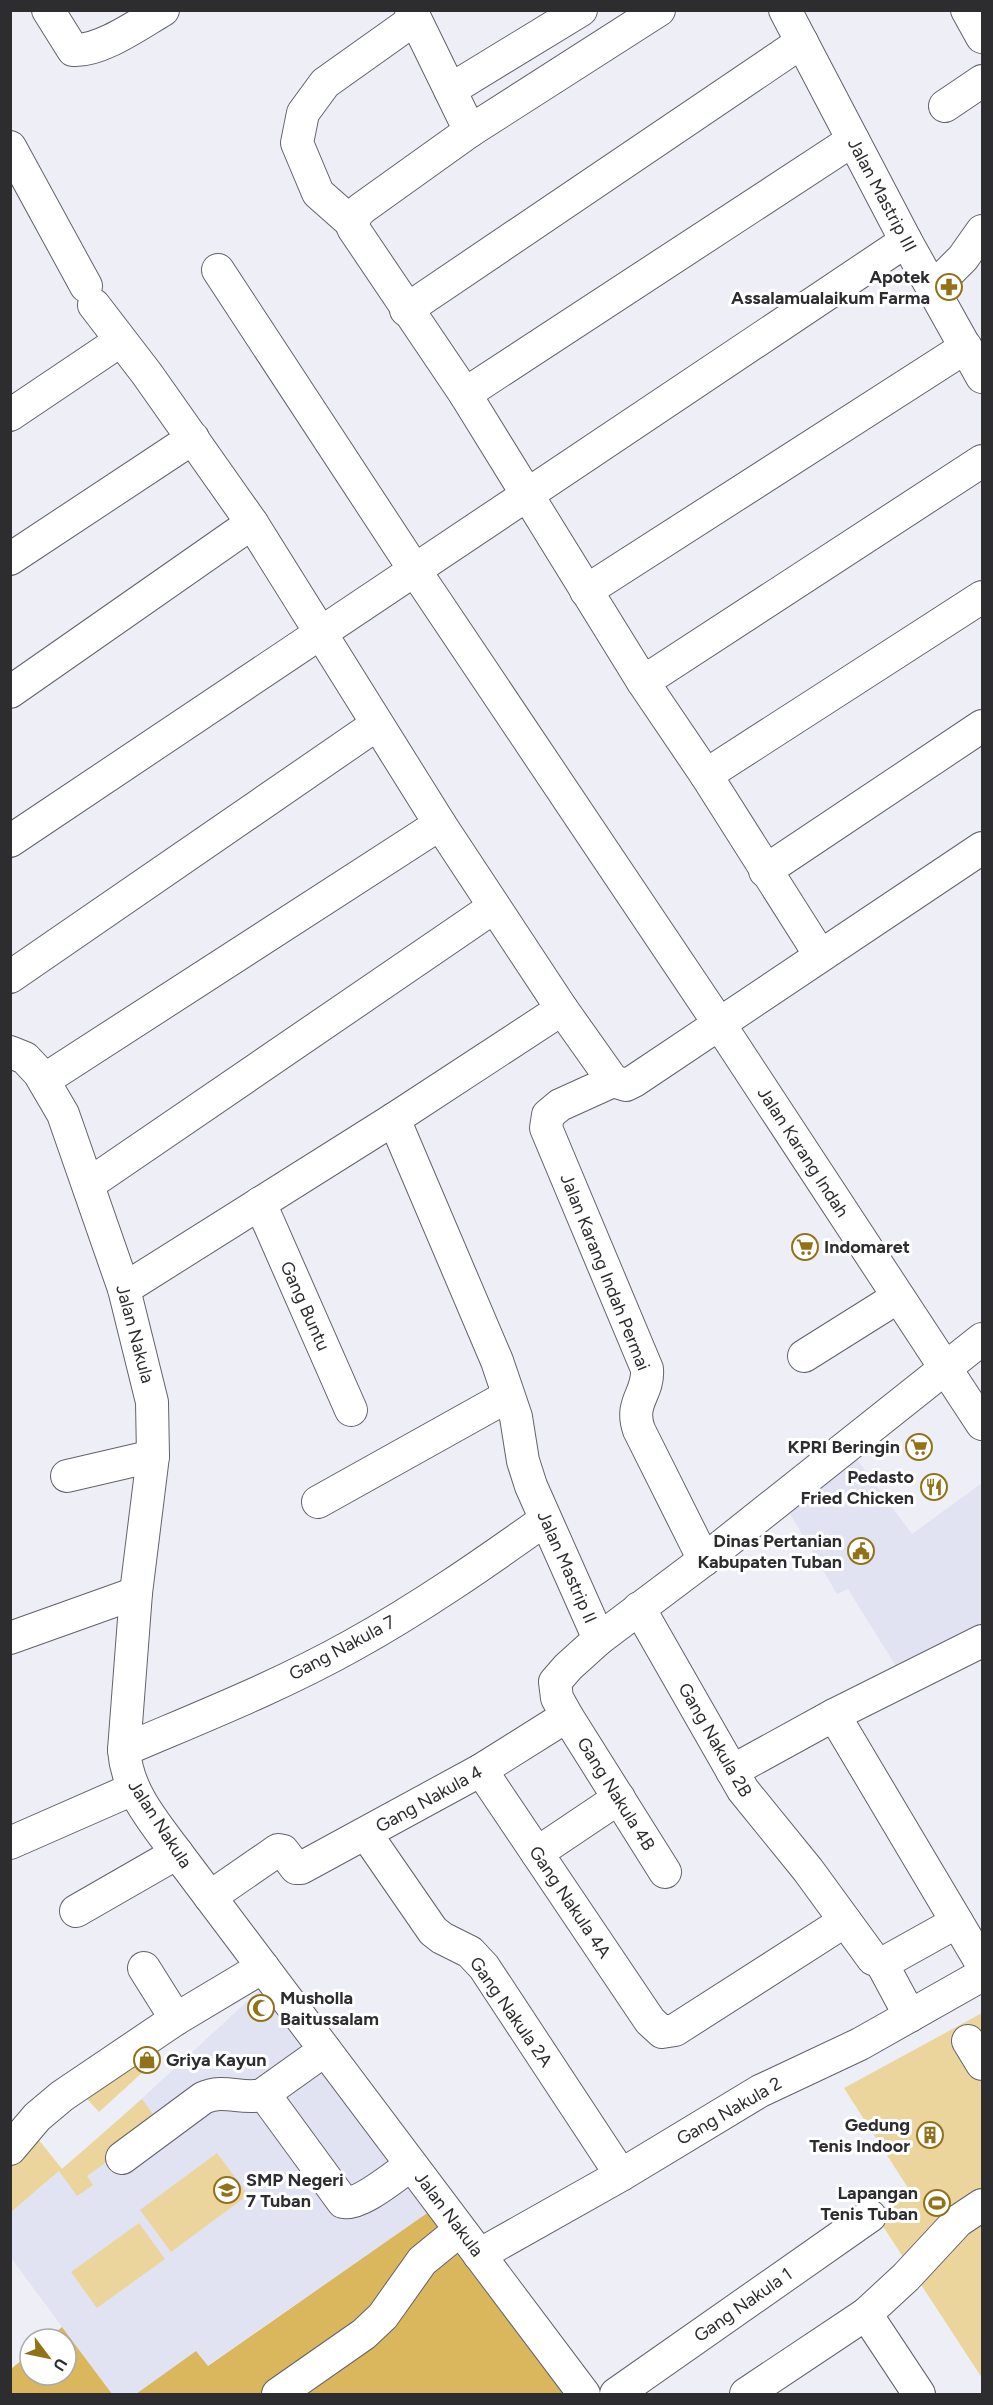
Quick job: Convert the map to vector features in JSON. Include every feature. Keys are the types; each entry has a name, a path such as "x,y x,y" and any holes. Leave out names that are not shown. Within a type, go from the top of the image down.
{"street":[{"path":"48,10 67,44 73,50 82,51 118,36 163,10"},
{"path":"450,90 580,10"},
{"name":"Jalan Mastrip III","path":"785,10 906,241 982,377"},
{"path":"967,10 982,37"},
{"path":"656,11 470,132 361,208 352,223 352,228 465,394 643,682 706,775 820,955"},
{"path":"352,223 318,193 297,143 303,112 325,82 413,15 470,132"},
{"path":"406,310 802,42"},
{"path":"945,106 982,81"},
{"path":"465,394 853,140"},
{"path":"10,147 90,296 252,523 376,725 494,908 613,1081"},
{"path":"933,288 959,264 982,231"},
{"path":"10,841 416,572 906,241"},
{"name":"Jalan Karang Indah","path":"218,270 982,1424"},
{"path":"10,415 120,341"},
{"path":"586,591 966,347"},
{"path":"10,559 193,438"},
{"path":"643,682 982,461"},
{"path":"10,692 252,523"},
{"path":"706,775 982,597"},
{"path":"10,977 376,725"},
{"path":"765,871 982,726"},
{"path":"44,1080 440,824"},
{"name":"Jalan Karang Indah Permai","path":"704,1560 639,1430 635,1413 648,1378 647,1369 546,1128 548,1115 560,1105 613,1081 626,1085 634,1081 982,849"},
{"path":"88,1184 494,908"},
{"path":"124,1289 394,1119 562,1009"},
{"name":"Jalan Nakula","path":"10,1052 25,1058 44,1080 63,1114 124,1289 152,1402 153,1456 136,1593 124,1750 127,1774 133,1789 177,1853 584,2394"},
{"name":"Jalan Mastrip II","path":"394,1119 497,1361 516,1417 525,1470 599,1639 704,1560 982,1339"},
{"name":"Gang Buntu","path":"260,1203 351,1410"},
{"path":"804,1356 898,1297"},
{"path":"318,1502 508,1396"},
{"path":"67,1476 153,1456"},
{"name":"Gang Nakula 7","path":"124,1750 217,1710 351,1646 434,1596 545,1520"},
{"path":"10,1638 136,1593"},
{"name":"Gang Nakula 2B","path":"639,1608 752,1803 808,1870 869,1954 881,1962 910,2016"},
{"path":"567,1716 557,1698 555,1682 567,1667 599,1639"},
{"path":"732,1771 834,1715 982,1641"},
{"path":"834,1715 982,1964"},
{"name":"Gang Nakula 4","path":"210,1897 278,1850 282,1851 296,1868 301,1868 481,1770 567,1716"},
{"name":"Gang Nakula 4B","path":"567,1716 665,1872"},
{"name":"Gang Nakula 4A","path":"481,1770 650,2021 662,2032 675,2030 845,1922"},
{"path":"10,1843 133,1789"},
{"path":"537,1853 619,1798"},
{"name":"Gang Nakula 2A","path":"366,1834 434,1931 442,1938 470,1952 484,1967 621,2175"},
{"path":"76,1911 177,1853"},
{"path":"881,1962 893,1958 957,1922"},
{"path":"10,2150 44,2110 176,2019 263,1967"},
{"path":"144,1968 176,2019"},
{"name":"Gang Nakula 2","path":"479,2255 621,2175 770,2086 860,2044 982,1975"},
{"path":"122,2158 208,2095 224,2093 255,2097 264,2094 325,2050"},
{"path":"264,2094 343,2202 350,2204 360,2199 411,2165"},
{"path":"785,2394 871,2322 906,2277 958,2221 982,2205"},
{"name":"Gang Nakula 1","path":"616,2394 870,2216"},
{"path":"278,2394 364,2334 383,2316 422,2261 460,2230"},
{"path":"746,2394 871,2322"},
{"path":"871,2322 919,2394"}],"shaded area":[{"path":"855,1457 912,1534 982,1483 982,1632 899,1671 848,1589 837,1594 789,1512"},
{"name":"SMP Negeri 7 Tuban","path":"265,1985 433,2209 207,2366 196,2351 136,2394 112,2394 78,2348 78,2327 62,2327 11,2258 10,2212 100,2137"},
{"name":"Lapangan Tenis Tuban","path":"982,2013 982,2378 875,2214 910,2191 844,2088"},
{"path":"132,2054 145,2070 99,2112 79,2090"},
{"path":"142,2099 160,2124 87,2176 93,2185 77,2196 59,2171 11,2212 10,2157 31,2130 62,2169"},
{"path":"217,2153 248,2195 171,2252 140,2210"},
{"path":"433,2209 571,2394 136,2394 196,2351 208,2366"},
{"path":"139,2223 165,2259 97,2308 71,2272"},
{"path":"78,2348 112,2394 11,2394 11,2369 18,2363 18,2387 78,2387"}],"place":[{"name":"Apotek Assalamualaikum Farma","path":"949,287"},
{"name":"Indomaret","path":"805,1247"},
{"name":"KPRI Beringin","path":"919,1447"},
{"name":"Pedasto Fried Chicken","path":"934,1487"},
{"name":"Dinas Pertanian Kabupaten Tuban","path":"861,1551"},
{"name":"Musholla Baitussalam","path":"261,2008"},
{"name":"Griya Kayun","path":"147,2060"},
{"name":"Gedung Tenis Indoor","path":"930,2135"},
{"name":"SMP Negeri 7 Tuban","path":"227,2190"},
{"name":"Lapangan Tenis Tuban","path":"937,2203"}]}
